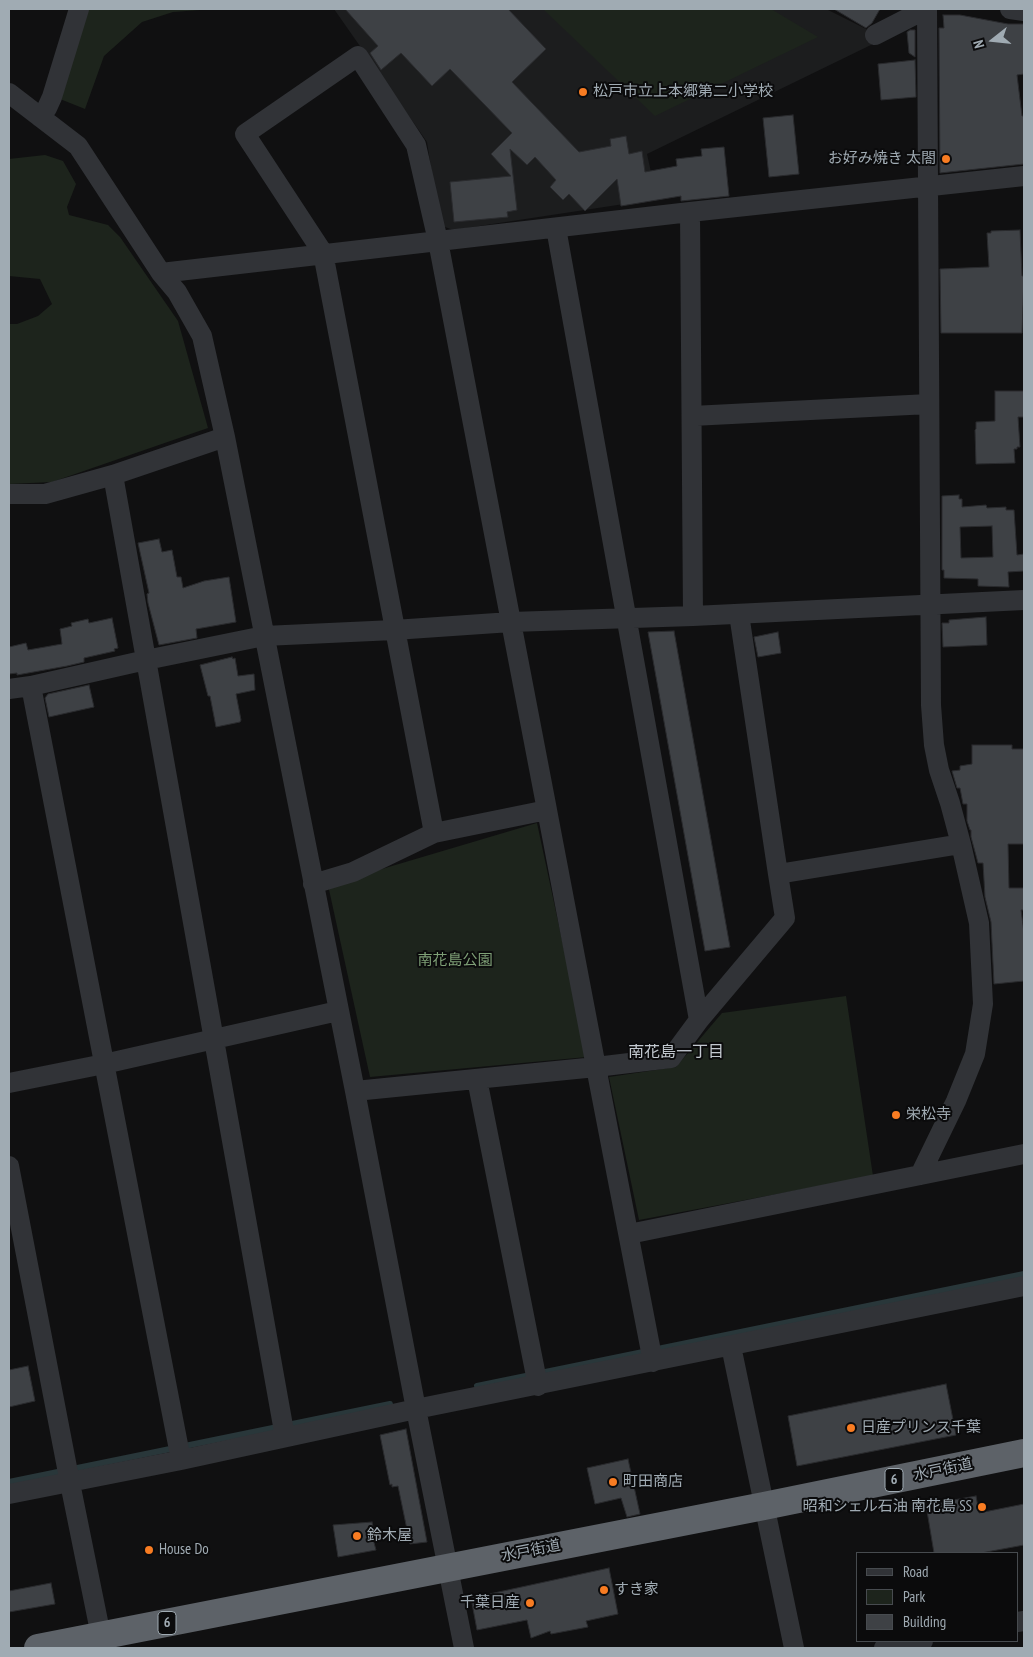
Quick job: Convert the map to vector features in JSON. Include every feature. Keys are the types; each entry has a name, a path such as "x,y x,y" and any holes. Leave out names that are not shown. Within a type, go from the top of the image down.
{"highway":[{"name":"水戸街道","path":"38,1648 66,1646 101,1636 1024,1453"}],"street":[{"path":"40,117 52,97 79,9"},
{"path":"875,35 926,9 931,705 934,745 961,844 979,922 983,1004 975,1054 956,1101 920,1175"},
{"path":"1010,9 1024,10"},
{"path":"434,833 323,253 245,134 358,56 416,145 438,241 653,1362"},
{"path":"9,93 78,146 161,273 176,292 202,336 225,437 464,1648"},
{"path":"161,273 323,253 1024,176"},
{"path":"690,212 693,616"},
{"path":"556,228 699,1020"},
{"path":"692,416 928,404"},
{"path":"9,494 46,494 113,475 225,437"},
{"path":"113,475 285,1437"},
{"path":"9,689 31,686 264,636 511,622 627,619 1024,600"},
{"path":"355,1091 671,1058 699,1020 785,918 739,614"},
{"path":"31,686 181,1460"},
{"path":"313,884 353,872 434,833 547,810"},
{"path":"778,874 961,844"},
{"path":"9,1083 338,1012"},
{"path":"478,1079 538,1386"},
{"path":"628,1234 1024,1154"},
{"path":"9,1166 101,1636"},
{"path":"9,1494 1024,1286"},
{"path":"731,1346 794,1648"},
{"path":"884,1648 920,1644"}],"shaded area":[{"name":"松戸市立上本郷第二小学校","path":"334,9 826,9 870,31 875,43 647,154 657,199 453,230 440,225 427,142"}],"green space":[{"path":"87,9 203,9 173,12 142,22 104,56 85,109 60,99"},
{"path":"543,9 771,9 818,37 655,116"},
{"path":"45,155 63,161 76,184 67,207 69,215 108,225 120,237 178,321 208,428 52,482 9,484 9,324 17,324 38,316 52,304 40,279 9,276 9,159"},
{"name":"南花島公園","path":"537,823 587,1057 370,1077 328,885"},
{"path":"846,996 873,1176 639,1220 609,1077 676,1067 722,1013"}],"building":[{"path":"345,9 508,9 546,49 512,82 579,152 611,146 610,139 626,136 629,154 642,151 645,172 677,166 676,159 702,156 701,149 724,147 729,196 681,201 681,196 621,206 617,179 585,211 569,194 563,200 550,187 556,180 535,157 527,165 510,149 517,210 507,212 508,217 454,222 450,182 511,176 491,154 512,133 450,69 432,86 401,53 381,70 370,53 378,46"},
{"path":"834,9 880,9 872,23 866,28"},
{"path":"943,15 960,15 1008,24 1024,24 1024,74 1017,75 1022,116 1024,116 1024,164 940,173 939,28 944,28"},
{"path":"915,30 915,57 909,53 907,32"},
{"path":"915,60 916,97 881,100 878,64"},
{"path":"793,115 799,174 769,177 763,118"},
{"path":"1020,230 1022,276 1024,276 1022,333 941,333 940,269 989,267 987,233 991,233 991,231"},
{"path":"995,391 1024,391 1024,417 1018,417 1020,447 1014,449 1015,463 976,464 976,422 995,421"},
{"path":"959,495 959,499 962,499 962,507 986,505 987,508 1006,507 1006,510 1014,510 1017,555 1024,554 1024,571 1008,572 1009,587 978,586 978,579 944,578 944,570 942,570 942,496","holes":["992,526 993,557 961,558 960,527"]},
{"path":"159,539 162,552 172,550 177,577 181,577 183,588 204,581 229,577 236,622 196,629 197,638 159,645 148,603 147,594 149,593 138,543"},
{"path":"986,617 987,645 943,647 942,623 949,623 949,620"},
{"path":"112,618 118,648 114,649 115,651 84,658 84,662 67,666 17,675 17,673 9,674 9,647 26,643 28,650 62,644 60,629 72,626 71,623 88,619 89,623"},
{"path":"674,631 730,947 705,951 648,632"},
{"path":"778,632 781,653 758,657 754,637"},
{"path":"232,657 233,659 235,658 238,676 254,674 255,690 236,694 240,722 216,727 210,696 208,696 200,665"},
{"path":"89,685 94,707 49,717 45,698 48,694"},
{"path":"972,745 1012,745 1012,749 1024,749 1024,844 1008,844 1009,888 1024,888 1024,910 1021,910 1024,933 1024,981 994,984 991,922 985,897 983,863 978,863 971,830 967,821 967,804 963,804 960,788 957,788 952,771 960,770 960,766 972,764"},
{"path":"28,1366 35,1401 9,1407 9,1370"},
{"path":"946,1384 956,1435 797,1466 788,1416"},
{"path":"406,1429 427,1542 410,1544 398,1486 392,1487 392,1484 390,1485 380,1435"},
{"path":"628,1459 640,1514 627,1517 621,1498 595,1504 587,1468"},
{"path":"976,1496 979,1513 1024,1504 1024,1545 986,1552 934,1552 926,1505"},
{"path":"372,1522 376,1550 338,1557 333,1525"},
{"path":"609,1568 618,1614 586,1621 588,1627 551,1634 550,1631 531,1638 527,1620 477,1630 471,1598"},
{"path":"51,1583 55,1604 9,1612 9,1591"}],"waterway":[{"path":"477,1386 1024,1274"},
{"path":"9,1482 390,1404"}],"place":[{"name":"松戸市立上本郷第二小学校","path":"583,92"},
{"name":"お好み焼き 太閤","path":"946,159"},
{"name":"栄松寺","path":"896,1115"},
{"name":"日産プリンス千葉","path":"851,1428"},
{"name":"町田商店","path":"613,1482"},
{"name":"昭和シェル石油 南花島 SS","path":"982,1507"},
{"name":"鈴木屋","path":"357,1536"},
{"name":"House Do","path":"149,1550"},
{"name":"すき家","path":"604,1590"},
{"name":"千葉日産","path":"530,1603"}],"district":[{"name":"南花島一丁目","path":"676,1052"}]}
